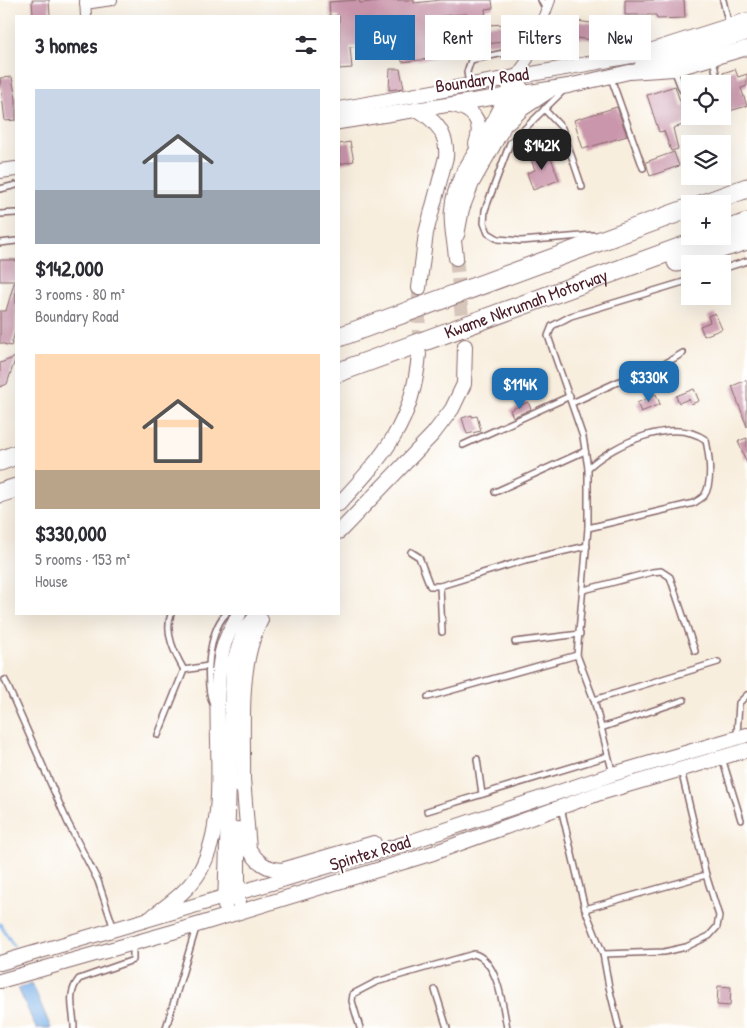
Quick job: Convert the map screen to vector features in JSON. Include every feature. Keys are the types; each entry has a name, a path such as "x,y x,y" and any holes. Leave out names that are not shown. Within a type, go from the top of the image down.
{"highway":[{"path":"728,195 747,188"},
{"name":"Kwame Nkrumah Motorway","path":"340,337 681,211"},
{"path":"731,229 747,223"},
{"path":"478,322 538,311 747,240"},
{"name":"Kwame Nkrumah Motorway","path":"340,372 688,245"},
{"path":"0,461 15,455"},
{"path":"0,494 15,488"}],"main road":[{"name":"Boundary Road","path":"340,109 636,55 747,20"},
{"path":"629,72 667,57 747,33"},
{"name":"Boundary Road","path":"340,122 568,86 629,72 674,69 747,48"},
{"path":"473,153 483,141 522,76"},
{"path":"502,130 522,109 554,88"},
{"path":"455,240 462,210 472,183 502,130 512,94"},
{"path":"446,104 465,109 477,118 478,138 473,153 456,187 452,207 451,223 455,240 456,258"},
{"path":"417,109 430,117 438,126 447,146 426,233 419,288"},
{"path":"0,171 15,169"},
{"path":"340,531 433,434 449,414 464,384 465,346"},
{"path":"340,503 382,457 394,437 415,390 420,354"},
{"path":"148,920 191,883 209,850 214,836 222,650 239,615"},
{"path":"240,913 230,896 233,664 244,631 257,615"},
{"path":"264,615 253,636 245,671 243,780 249,849 254,857 271,869 282,870 449,822 493,814"},
{"name":"Spintex Road","path":"0,963 408,843 613,774 742,736"},
{"name":"Spintex Road","path":"0,981 240,913 433,853 600,794 747,750"},
{"path":"226,917 230,896 238,795 243,780"}],"street":[{"path":"86,15 85,2 112,0"},
{"path":"522,76 550,0"}],"lane":[{"path":"541,0 546,11"},
{"path":"723,0 729,26"},
{"path":"469,84 467,72 471,60 501,54"},
{"path":"713,59 716,75"},
{"path":"674,69 681,87"},
{"path":"611,77 643,168"},
{"path":"568,86 510,143 505,152 485,210 484,223 488,233 498,239 522,241 627,231"},
{"path":"544,109 562,128 582,187"},
{"path":"0,189 15,186"},
{"path":"0,214 15,213"},
{"path":"0,242 15,241"},
{"path":"731,267 747,261"},
{"path":"613,774 594,700 577,654 587,546 588,468 580,425 548,336 552,326 571,316 681,283"},
{"path":"572,403 648,368 666,363 683,353"},
{"path":"463,445 570,396"},
{"path":"588,468 603,454 615,447 658,433 698,434 706,440 707,487 703,496 694,503 588,528"},
{"path":"494,492 585,451"},
{"path":"411,552 419,557 430,586 440,586 525,560 587,546"},
{"path":"584,590 661,571 670,577 694,651"},
{"path":"440,586 442,632"},
{"path":"158,735 184,670 172,646 169,620 171,615"},
{"path":"218,713 209,698 208,666 212,645 226,615"},
{"path":"515,642 580,634"},
{"path":"428,697 577,654"},
{"path":"594,700 718,662"},
{"path":"184,670 208,666"},
{"path":"5,680 68,823 98,881 114,930"},
{"path":"742,736 739,703 747,695"},
{"path":"601,728 684,700"},
{"path":"427,811 608,756"},
{"path":"722,757 741,820"},
{"path":"477,759 482,794"},
{"path":"604,954 664,952 686,947 709,936 717,927 719,916 706,875 681,770"},
{"path":"561,808 586,909 604,954 609,987 619,1028"},
{"path":"586,909 706,875"},
{"path":"166,1028 197,925"},
{"path":"74,1028 70,996 73,986 79,979 133,960 133,944"},
{"path":"360,1028 352,1001 353,994 376,982 474,954 485,960 499,986 507,1028"},
{"path":"435,990 447,1028"}],"water":[{"path":"32,983 51,1028 36,1028 18,988"}],"building":[{"path":"32,0 49,0 50,15 33,15"},
{"path":"359,0 360,3 414,0 414,3 441,0 492,0 493,8 485,9 486,15 425,15 425,60 402,62 402,60 415,60 415,15 355,15 355,47 350,47 352,68 340,69 340,15 330,15 329,2"},
{"path":"625,0 684,0 685,18 657,19 656,15 625,15"},
{"path":"579,21 589,23 589,40 579,38"},
{"path":"501,24 501,42 491,43 491,25"},
{"path":"390,69 400,69 404,88 389,90"},
{"path":"735,69 738,77 747,74 747,86 741,88 747,106 731,110 731,75 724,75 723,73"},
{"path":"12,77 15,94 15,120 5,121 0,78"},
{"path":"675,86 681,104 681,125 683,125 673,128 678,149 671,151 664,131 659,132 647,95"},
{"path":"617,107 627,136 583,149 574,120"},
{"path":"350,142 354,161 340,164 340,144"},
{"path":"549,152 559,180 533,190 527,173 535,170 530,157"},
{"path":"674,152 679,166 650,176 646,162"},
{"path":"0,260 15,260 15,281 0,281"},
{"path":"15,283 15,332 11,346 0,343 0,311 6,311"},
{"path":"715,313 722,329 704,336 700,326 710,322 708,316"},
{"path":"15,357 7,384 0,387 0,363"},
{"path":"747,380 747,427 732,386"},
{"path":"694,389 699,401 691,404 689,399 679,403 676,396"},
{"path":"656,394 660,404 641,412 637,403"},
{"path":"528,402 531,409 513,417 510,410"},
{"path":"472,415 472,417 477,416 481,431 467,434 462,418"},
{"path":"747,438 747,464 738,441"},
{"path":"718,986 731,987 730,1006 717,1005"}],"waterway":[{"path":"0,924 13,945"}],"tunnel":[{"path":"456,258 465,346"},
{"path":"419,288 419,352"}]}
